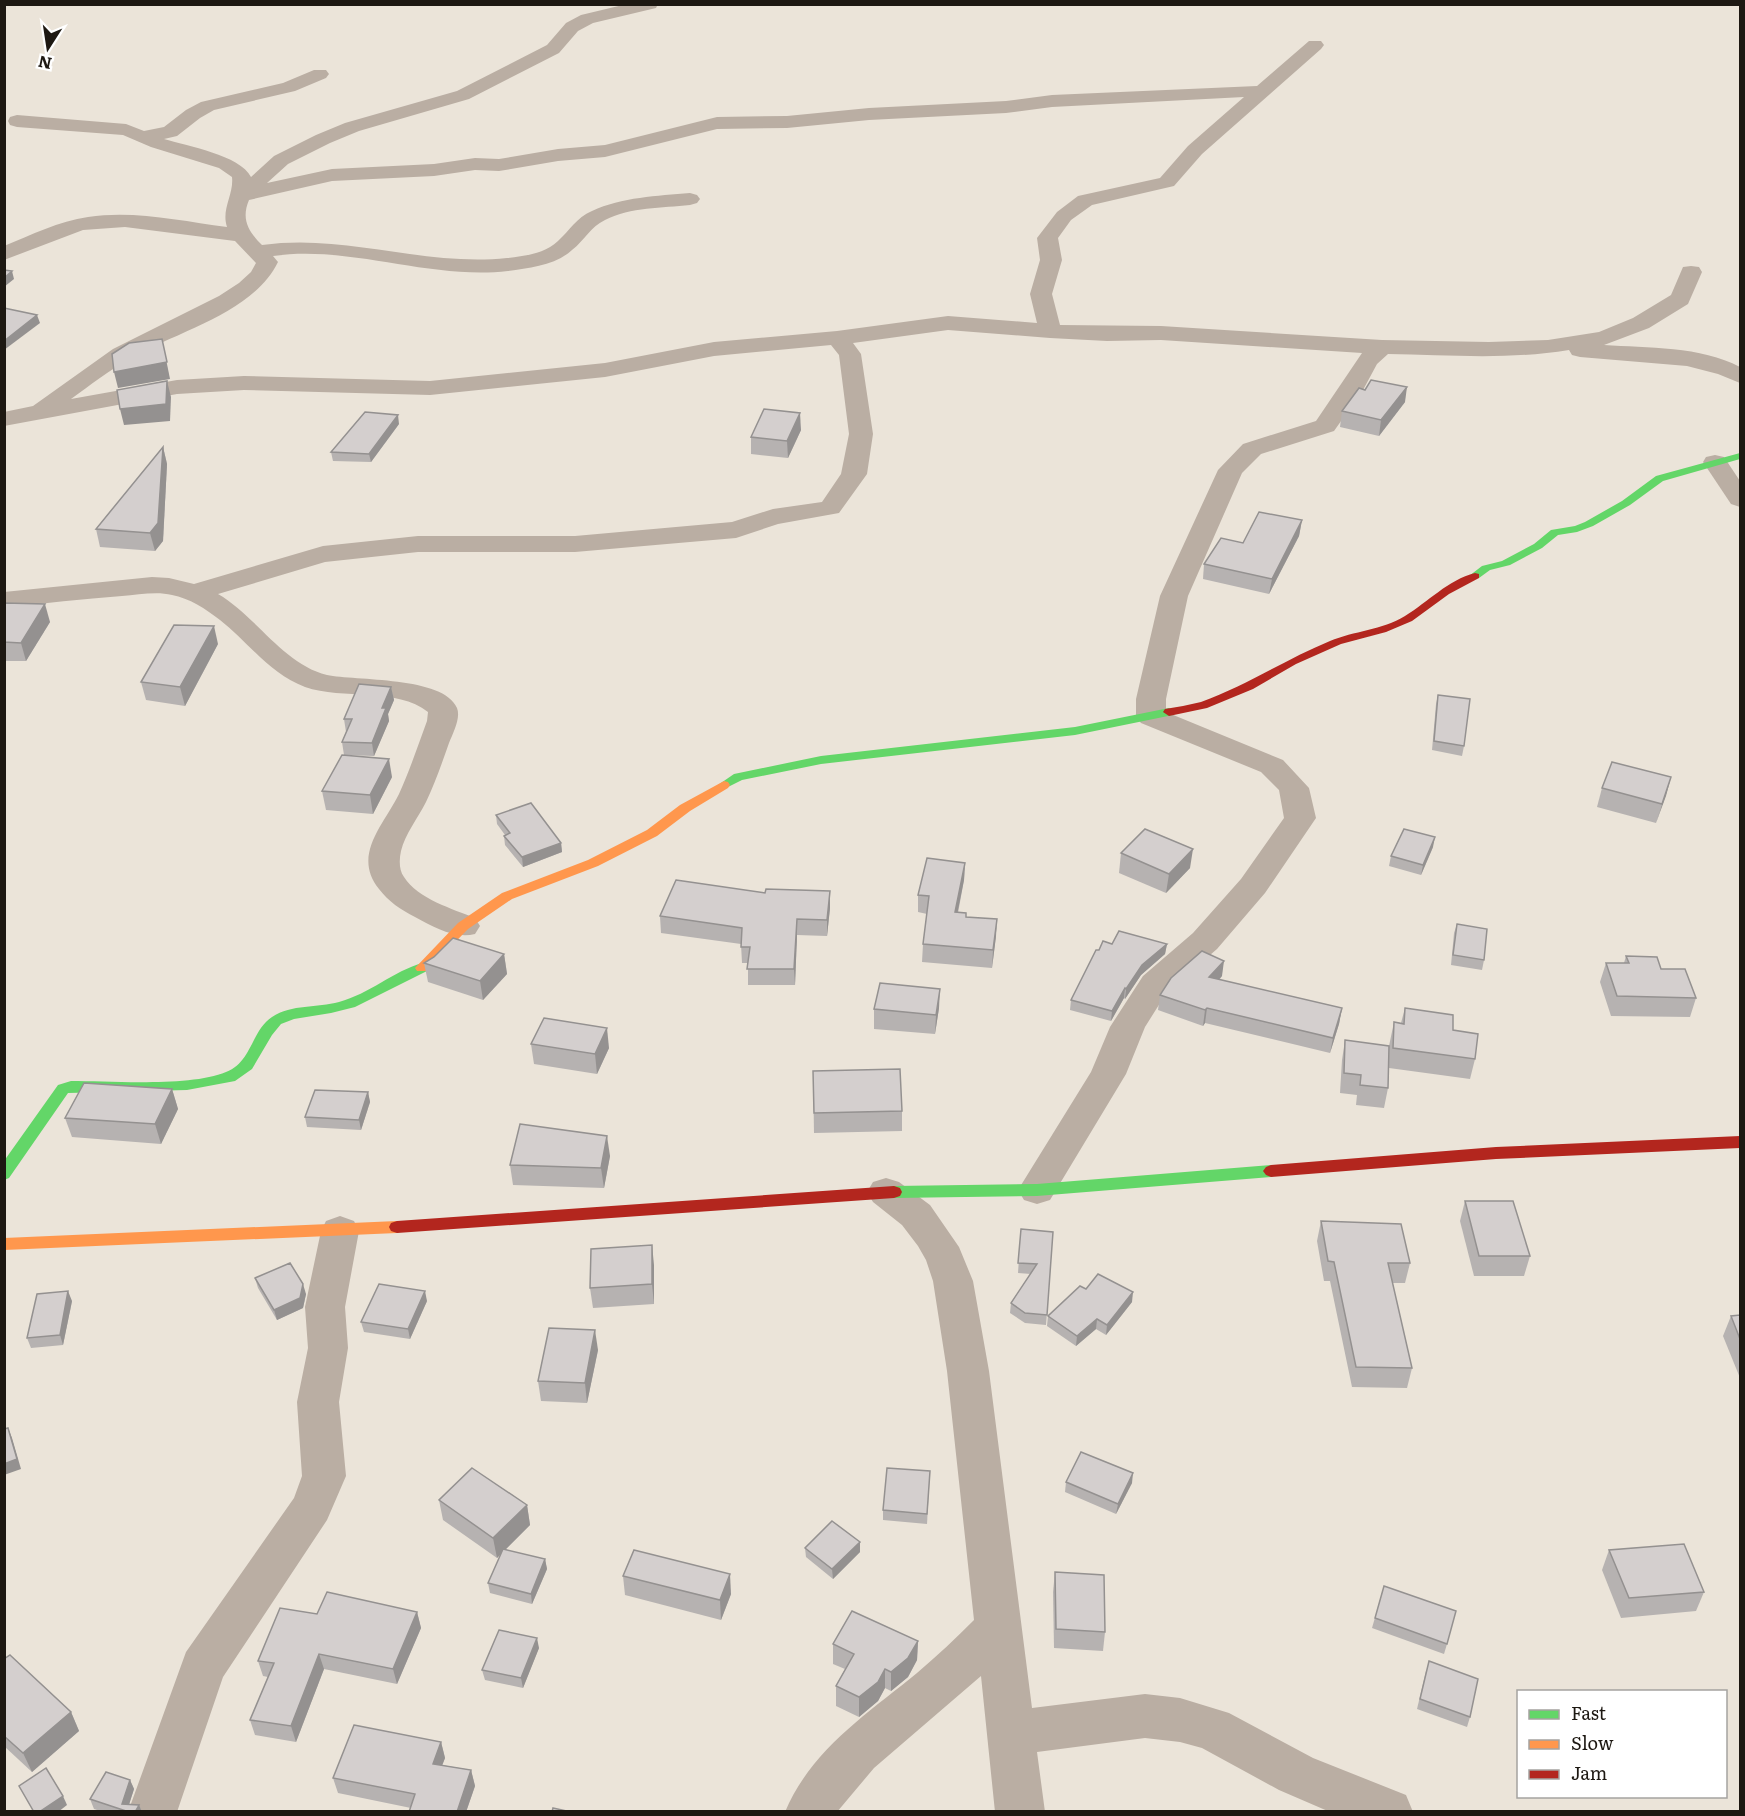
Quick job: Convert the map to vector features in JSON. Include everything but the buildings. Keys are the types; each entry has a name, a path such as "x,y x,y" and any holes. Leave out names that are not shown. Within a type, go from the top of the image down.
{"street":[{"path":"242,194 249,191 281,160 323,139 352,127 463,95 553,49 572,27 588,19 650,4"},
{"path":"567,8 572,27"},
{"path":"1050,331 1041,294 1051,260 1047,238 1064,216 1085,200 1167,182 1195,150 1315,45"},
{"path":"141,136 170,132 193,114 208,106 289,87 320,74"},
{"path":"242,194 332,176 423,171 475,164 499,165 558,155 605,151 717,123 787,122 816,117 971,110 1052,101 1264,91"},
{"path":"17,121 126,130 226,164 241,176 242,194 236,205 235,224 240,235 267,262 266,268 234,298 122,353 37,413"},
{"path":"258,252 297,246 330,248 446,266 526,262 550,256 562,249 581,225 596,216 638,203 690,199"},
{"path":"4,254 75,227 98,222 131,222 240,235"},
{"path":"1548,347 1604,338 1641,323 1680,299 1692,272"},
{"path":"4,419 188,386 244,383 424,389 605,370 714,349 837,338 948,322 1050,331 1107,334 1161,333 1382,347 1489,349 1548,347 1703,361 1732,370 1740,376"},
{"path":"195,592 323,554 417,544 575,544 736,530 773,517 830,508 854,474 861,434 850,354 837,338"},
{"path":"1151,717 1151,699 1174,596 1230,470 1252,449 1325,426 1352,390 1367,360 1382,347"},
{"path":"4,1174 63,1089 71,1086 152,1087 218,1081 236,1074 244,1070 259,1043 276,1021 307,1011 339,1006 390,986 424,967 463,926 507,896 592,862 652,833 685,808 738,777 820,760 1075,731 1203,705 1250,686 1292,662 1337,642 1382,630 1408,619 1445,592 1469,581 1486,568 1506,563 1538,546 1555,532 1577,529 1589,524 1660,478 1671,477 1678,472 1740,456"},
{"path":"1715,462 1740,499"},
{"path":"4,600 65,592 166,585 195,592 224,609 266,648 297,671 314,680 340,687 421,695 436,702 443,709 442,721 412,799 385,850 383,860 390,882 399,892 419,908 463,926"},
{"path":"1037,1190 1108,1074 1128,1027 1155,984 1212,933 1253,886 1300,818 1294,788 1272,766 1151,717"},
{"path":"4,1244 340,1231 886,1192 1037,1190 1496,1153 1740,1142"},
{"path":"886,1192 916,1215 933,1236 954,1281 968,1371 998,1627 1013,1733 1020,1812"},
{"path":"152,1812 203,1667 312,1506 324,1476 318,1402 328,1348 326,1306 340,1231"},
{"path":"809,1812 820,1793 853,1753 952,1672 998,1627"},
{"path":"1013,1733 1145,1716 1180,1720 1212,1729 1296,1774 1389,1812"}],"traffic: fast":[{"path":"1475,576 1486,568 1506,563 1538,546 1555,532 1577,529 1589,524 1626,503 1660,478 1671,477 1678,472 1740,456"},
{"path":"724,785 738,777 821,760 1075,731 1169,712"},
{"path":"4,1174 63,1089 71,1086 187,1085 230,1077 247,1066 271,1026 283,1017 350,1004 422,968"},
{"path":"894,1192 1037,1190 1271,1171"}],"traffic: slow":[{"path":"422,968 463,926 507,896 593,863 652,833 685,808 724,785"},
{"path":"4,1244 397,1227"}],"traffic: jam":[{"path":"1169,712 1203,705 1249,686 1292,662 1337,642 1382,630 1408,619 1445,592 1475,576"},
{"path":"1271,1171 1496,1153 1740,1142"},
{"path":"397,1227 894,1192"}]}
